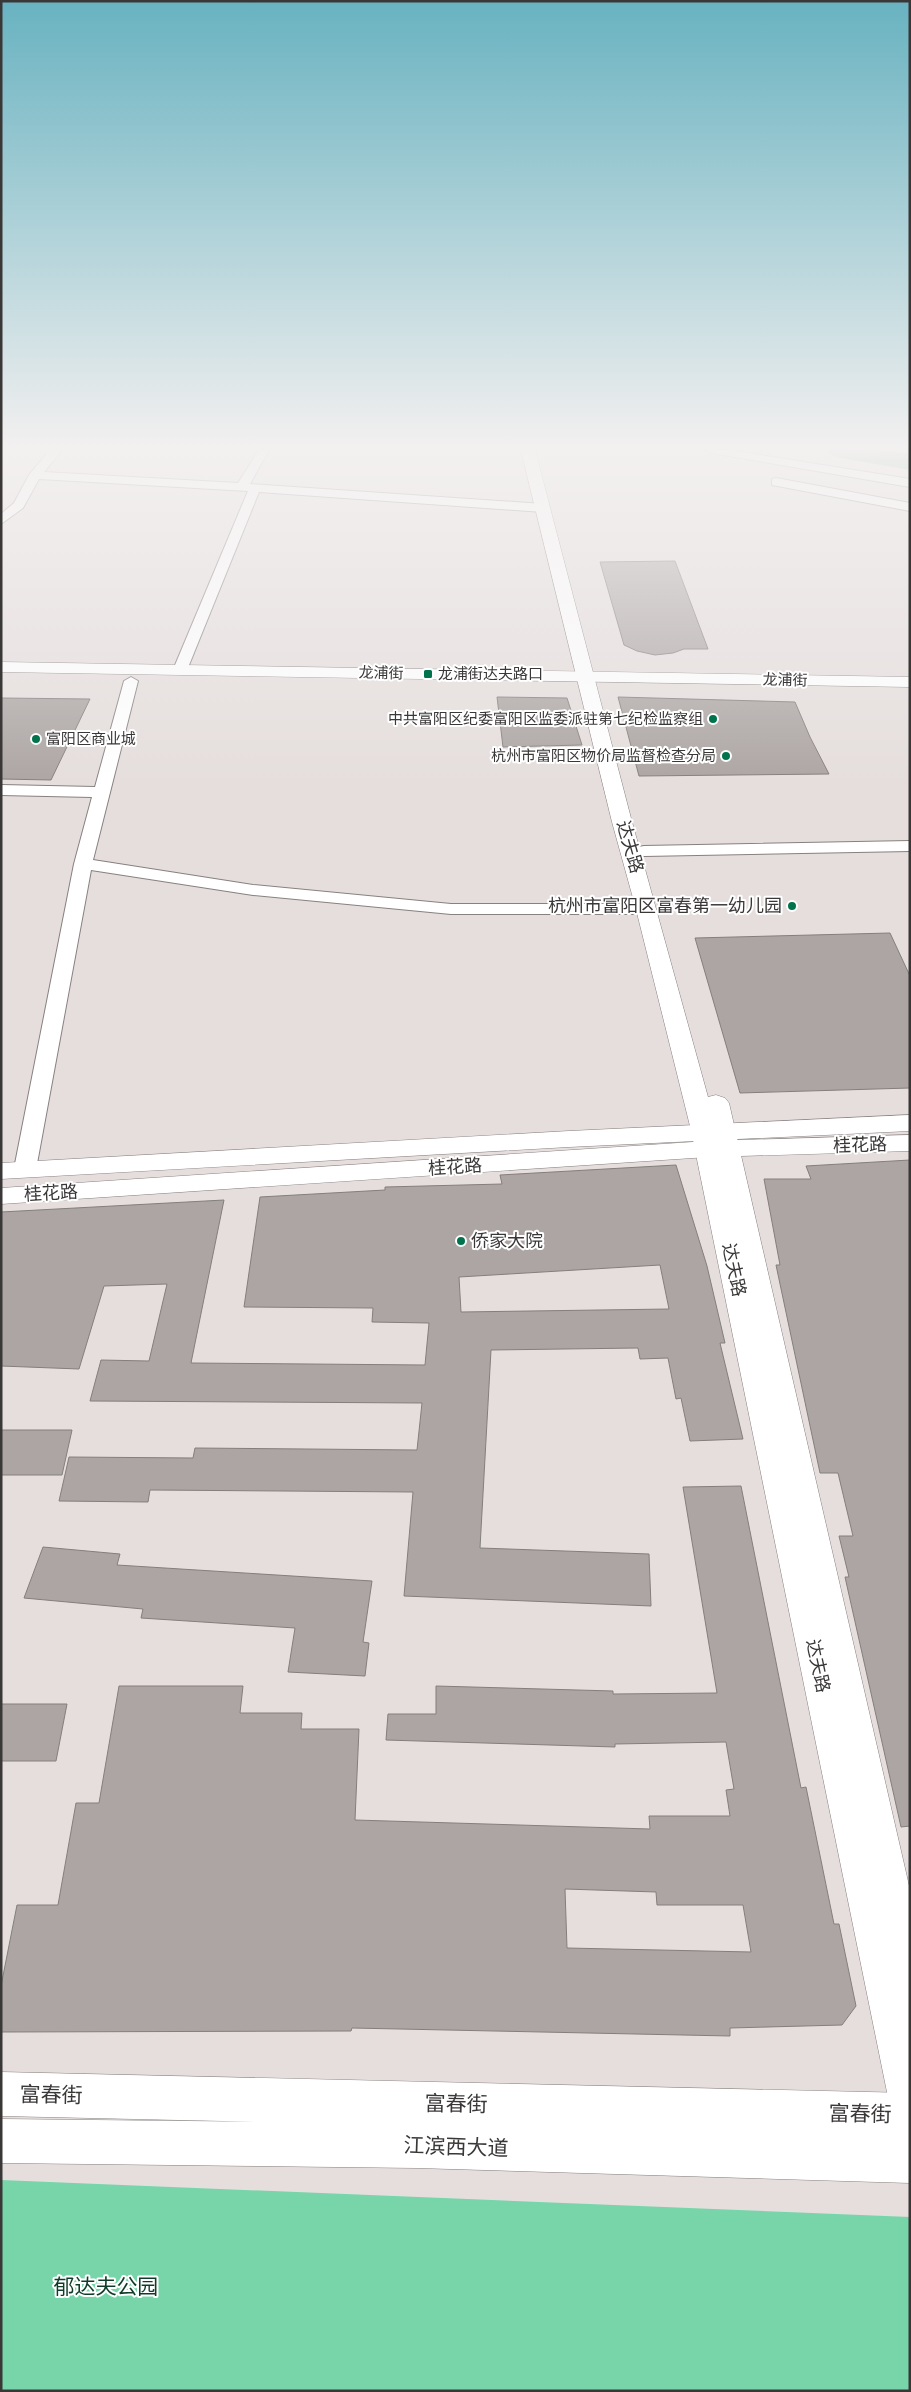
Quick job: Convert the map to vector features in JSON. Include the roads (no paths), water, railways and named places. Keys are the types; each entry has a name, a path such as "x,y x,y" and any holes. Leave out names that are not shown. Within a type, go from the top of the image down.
{"street":[{"path":"180,670 220,562"},
{"name":"达夫路","path":"559,562 663,911 910,1982"},
{"name":"达夫路","path":"564,562 595,682 622,822 716,1140 910,2097"},
{"name":"龙浦街","path":"1,667 180,670 910,693"},
{"name":"龙浦街","path":"1,680 910,682"},
{"path":"131,681 83,864 13,1170 440,1147 716,1140 910,1123"},
{"path":"1,790 102,792"},
{"path":"644,851 910,846"},
{"path":"83,864 253,890 451,909 647,909"},
{"name":"桂花路","path":"1,1196 309,1178 716,1140 910,1143"},
{"name":"富春街","path":"1,2094 910,2115"},
{"name":"江滨西大道","path":"1,2141 417,2146 910,2160"}],"place":[{"name":"龙浦街达夫路口","path":"428,674"},
{"name":"中共富阳区纪委富阳区监委派驻第七纪检监察组","path":"713,719"},
{"name":"富阳区商业城","path":"36,739"},
{"name":"杭州市富阳区物价局监督检查分局","path":"726,756"},
{"name":"杭州市富阳区富春第一幼儿园","path":"792,906"},
{"name":"侨家大院","path":"461,1241"}],"park label":[{"name":"郁达夫公园","path":"106,2287"}]}
